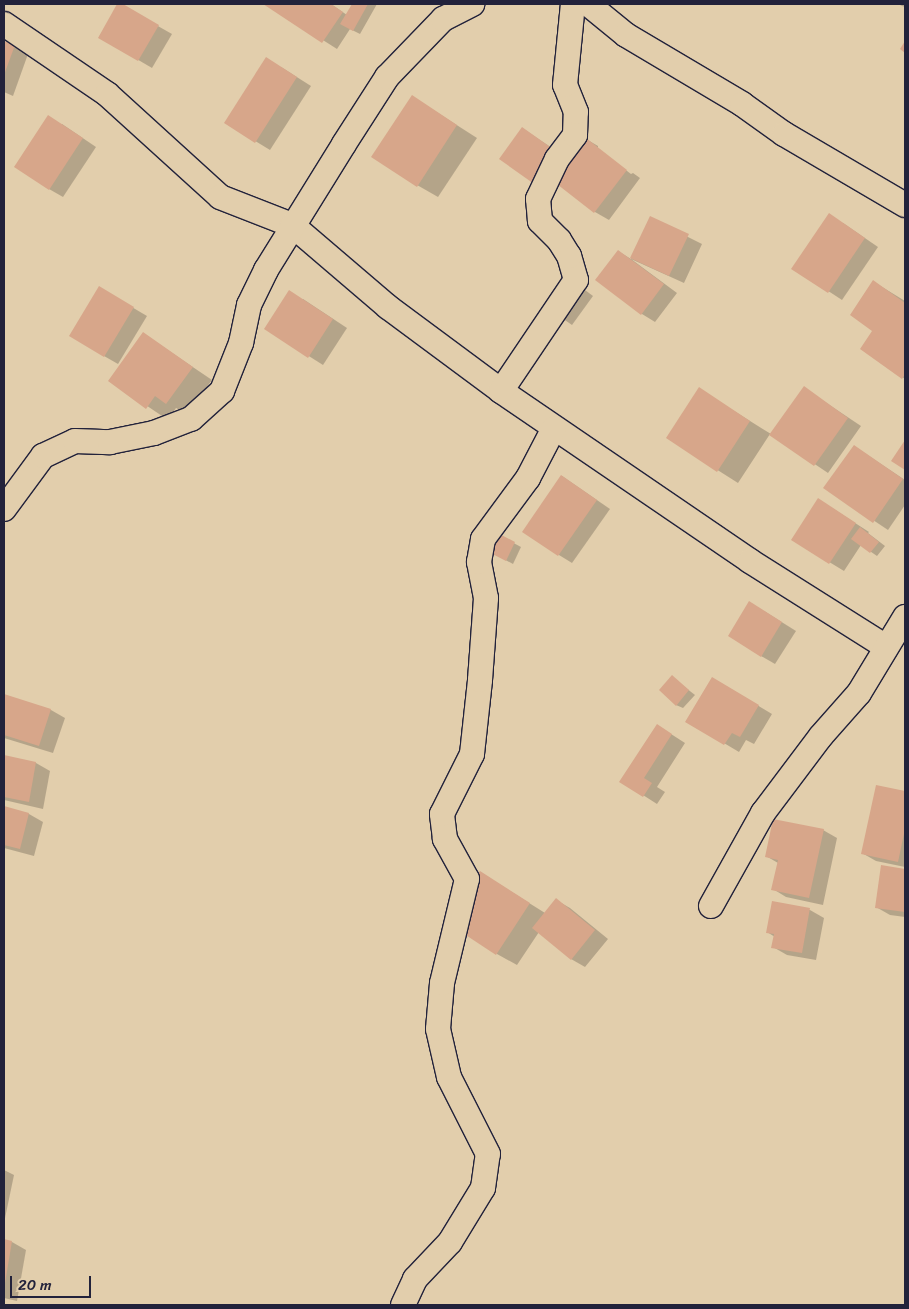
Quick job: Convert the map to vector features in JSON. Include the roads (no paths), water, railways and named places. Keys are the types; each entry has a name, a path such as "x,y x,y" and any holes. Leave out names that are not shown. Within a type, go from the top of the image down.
{"street":[{"path":"4,509 44,456 75,441 110,442 154,433 191,418 222,390 241,343 250,305 292,226 387,77 443,19 472,4"},
{"path":"501,391 576,280 569,256 559,240 540,220 538,199 557,159 575,135 576,112 565,85 573,4"},
{"path":"588,4 626,35 742,104 784,134 905,205"},
{"path":"4,24 107,94 220,197 292,226 388,307 501,391 750,561 886,647"},
{"path":"403,1305 415,1279 450,1242 483,1188 488,1154 449,1077 438,1029 442,983 467,879 445,839 442,814 472,754 486,598 479,562 483,539 528,478 554,428"},
{"path":"710,906 763,813 821,736 859,693 905,617"}]}
